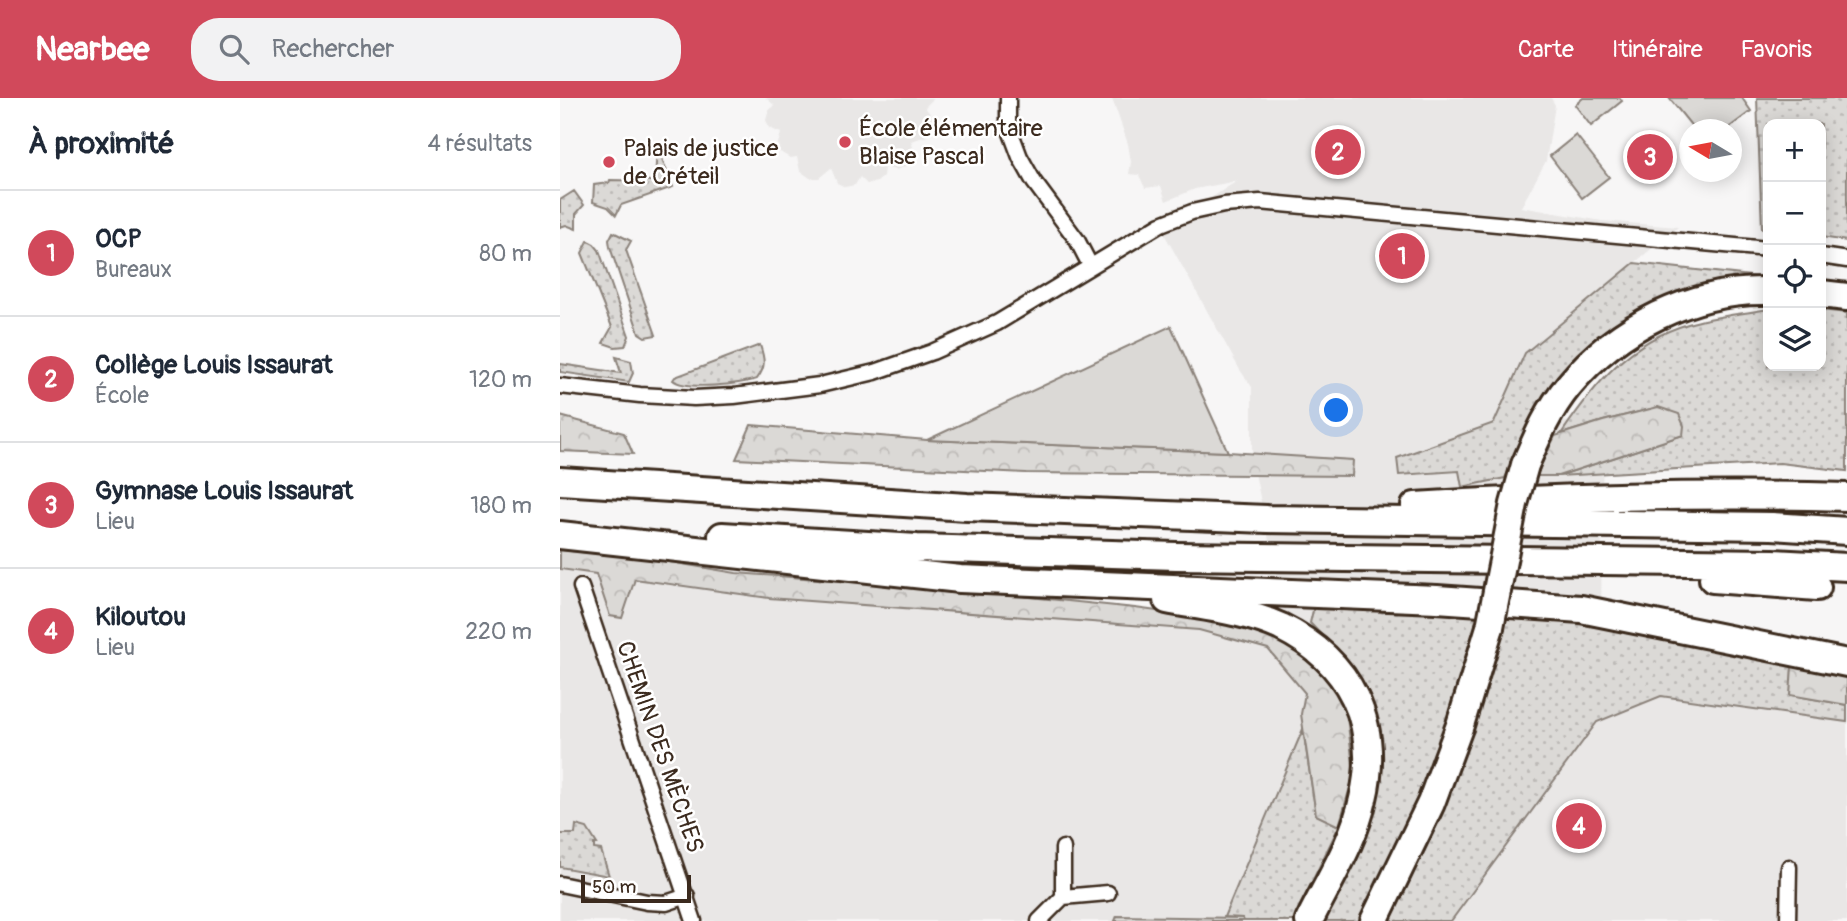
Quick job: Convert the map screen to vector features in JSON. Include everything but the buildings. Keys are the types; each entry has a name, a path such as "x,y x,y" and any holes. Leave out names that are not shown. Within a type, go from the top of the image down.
{"highway":[{"path":"1374,921 1431,803 1460,725 1490,627 1514,504 1525,465 1546,419 1570,384 1624,335 1662,313 1718,294 1763,291"},
{"path":"1826,295 1847,297"},
{"path":"560,481 967,508 1293,519 1772,526 1847,531"},
{"path":"1293,519 1389,508 1530,499 1707,494 1841,495"},
{"path":"560,520 729,536 918,548 1175,556 1773,563 1847,567"},
{"path":"560,535 960,579 1437,599 1581,609 1847,663"},
{"path":"1574,561 1610,575 1734,580 1817,587"},
{"path":"1130,585 1157,598 1247,616 1279,626 1325,655 1348,685 1359,706 1366,732 1369,768 1363,802 1345,849 1309,921"}],"street":[{"path":"1008,98 1008,125 1020,157 1034,182 1077,240 1090,265"},
{"path":"560,386 640,396 694,398 734,396 820,385 875,372 932,352 997,323 1090,265 1179,216 1224,205 1261,202 1763,249"},
{"path":"1826,257 1847,260"},
{"name":"CHEMIN DES MÈCHES","path":"581,587 694,921"},
{"path":"1063,848 1063,897"},
{"path":"1788,921 1789,867"},
{"path":"560,884 647,902 666,903 687,896"},
{"path":"1039,921 1063,897 1108,893"}],"shaded area":[{"name":"École élémentaire Blaise Pascal","path":"766,98 934,98 925,107 931,115 933,126 927,136 911,141 914,151 908,165 896,170 884,167 883,177 877,182 867,184 860,177 855,185 845,187 837,183 831,168 819,178 810,178 800,171 797,157 790,158 780,152 778,144 781,133 769,128 766,120 774,105"},
{"path":"1112,98 1551,98 1555,105 1546,161 1521,207 1602,221 1678,227 1525,353 1495,423 1603,421 1597,721 1661,696 1847,722 1847,921 560,921 560,569 769,598 1289,636 1252,459 1252,387 1162,230 1237,181 1195,189 1166,201 1161,186 1145,188 1139,175 1129,174 1131,162 1128,144"}],"green space":[{"path":"1583,98 1620,98 1622,101 1591,126 1575,105"},
{"path":"1669,98 1742,98 1751,111 1740,119 1686,119"},
{"path":"1757,98 1847,98 1847,241 1826,238 1826,119 1763,119 1762,229"},
{"path":"1576,135 1609,177 1582,198 1550,156"},
{"path":"657,146 673,187 621,205 616,215 608,207 593,202 594,185 609,183 610,180 655,181"},
{"path":"574,191 584,205 576,214 576,229 566,225 560,227 560,200"},
{"path":"613,232 631,241 626,250 656,335 645,337 639,333 610,247 609,240"},
{"path":"588,241 599,250 629,336 625,346 615,347 603,343 612,327 582,253"},
{"path":"1634,263 1763,277 1763,281 1673,298 1522,444 1505,478 1462,487 1459,471 1399,475 1397,458 1494,423 1525,353"},
{"path":"1763,310 1763,371 1826,371 1826,311 1847,313 1847,471 1780,463 1558,476 1683,435 1658,407 1561,434 1600,382 1630,354 1667,332 1718,317"},
{"path":"1171,326 1228,452 927,440"},
{"path":"760,345 764,363 757,379 701,386 673,380 675,377"},
{"path":"616,357 631,361 633,373 629,382 560,372 560,364 621,373"},
{"path":"1658,407 1679,414 1684,426 1683,435 1558,476 1536,476 1555,436"},
{"path":"560,416 624,433 633,454 560,451"},
{"path":"751,425 927,440 1228,452 1353,460 1352,476 1026,473 736,459"},
{"path":"560,550 652,559 736,573 963,590 1135,608 1216,619 1290,637 1344,693 1354,773 1339,826 1316,815 1301,714 1305,693 1268,649 1199,630 769,598 635,579 622,618 610,616 596,574 560,569"},
{"path":"1314,606 1480,616 1416,815 1364,921 1320,921 1376,793 1381,748 1373,708 1355,670 1310,623"},
{"path":"1507,615 1622,627 1792,666 1791,695 1847,705 1847,722 1661,696 1597,722 1451,921 1390,921 1442,815"},
{"path":"1792,666 1847,677 1847,705 1790,695"},
{"path":"1303,729 1316,814 1339,826 1293,921 1244,921 1242,918 1224,917"},
{"path":"576,825 587,828 597,844 594,844 594,849 601,850 609,876 560,867 560,834 575,834"},
{"path":"1117,916 1242,918 1244,921 1115,921"}],"place":[{"name":"École élémentaire Blaise Pascal","path":"845,142"},
{"name":"Collège Louis Issaurat","path":"1338,152"},
{"name":"Gymnase Louis Issaurat","path":"1650,157"},
{"name":"Palais de justice de Créteil","path":"609,162"},
{"name":"OCP","path":"1402,256"},
{"name":"Kiloutou","path":"1579,826"}]}
